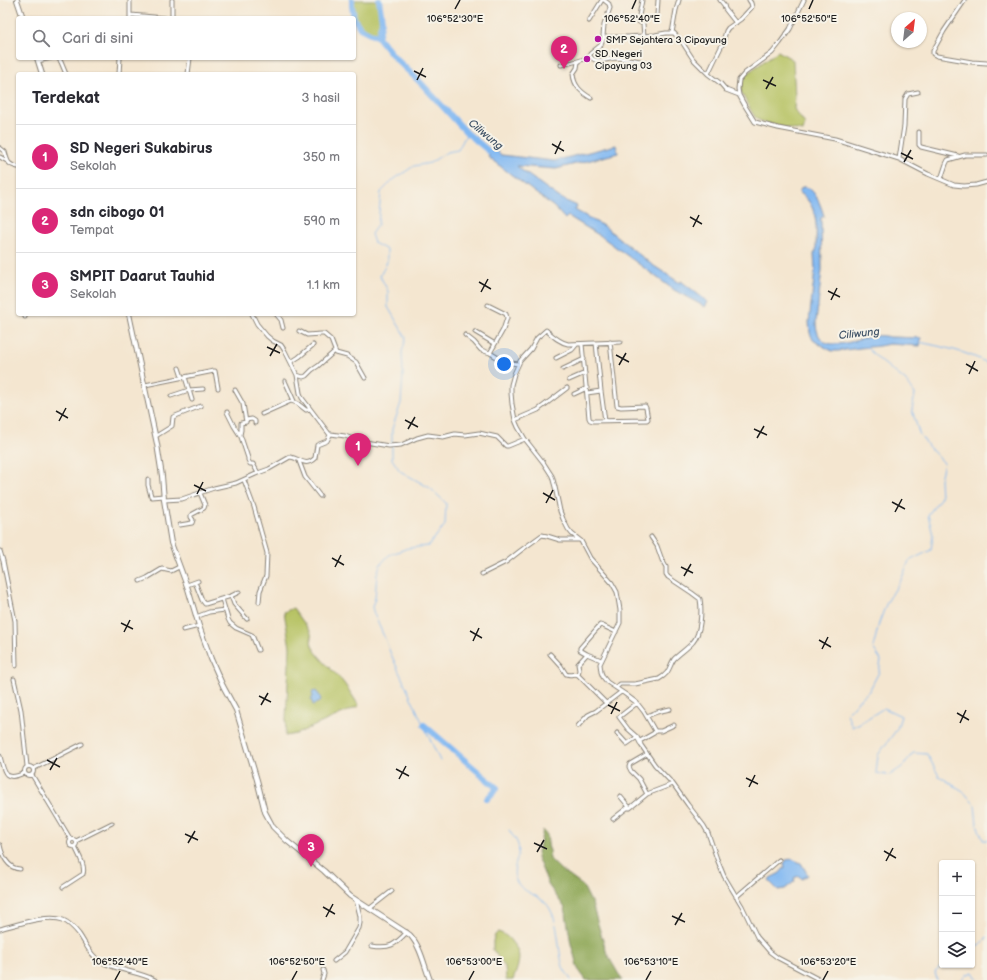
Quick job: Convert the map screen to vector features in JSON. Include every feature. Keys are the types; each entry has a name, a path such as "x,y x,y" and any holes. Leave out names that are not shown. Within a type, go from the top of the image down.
{"street":[{"path":"17,0 22,16"},
{"path":"130,0 130,16"},
{"path":"172,0 172,16"},
{"path":"561,66 570,62 578,62 583,60 590,56 601,45 604,37 603,29 610,8 609,4 603,0 589,21"},
{"path":"642,0 638,21 643,24 644,36"},
{"path":"657,15 658,0"},
{"path":"672,33 679,0"},
{"path":"720,0 736,23"},
{"path":"708,74 722,45 726,31 752,7 749,0"},
{"path":"804,0 790,29 780,44 772,53 745,73 738,84 739,95 755,122 835,139 899,159 954,185 976,185 987,182"},
{"path":"965,0 944,31 932,54 972,62 987,63"},
{"path":"604,37 644,36 672,33 682,42 694,59 708,74 720,83 726,90 739,95"},
{"path":"590,56 593,60 623,58 644,62"},
{"path":"37,60 41,72"},
{"path":"60,60 65,72"},
{"path":"119,72 120,60"},
{"path":"188,72 190,60"},
{"path":"578,62 577,68 573,74 575,84 583,93 591,98"},
{"path":"899,159 904,126 905,98 908,94 918,92"},
{"path":"919,132 919,145 921,147 960,156"},
{"path":"0,148 5,152 7,161"},
{"path":"941,180 947,161 960,156 987,155"},
{"path":"0,157 16,166"},
{"path":"488,305 506,314 507,317 503,330 490,353"},
{"path":"129,316 156,436 162,469 164,498 171,543 215,668 236,710 265,812 273,827 287,841 324,871 347,893 369,909 407,932 413,938 420,952 430,980"},
{"path":"254,316 257,324 267,336 284,349 297,375 300,393 330,435"},
{"path":"278,316 283,328"},
{"path":"621,342 568,344 555,338 546,330 537,338 518,364 513,377 511,389 512,404 518,427 525,439 543,462 554,481 558,506 570,532 580,540 590,558 612,583 617,592 620,610 620,625 601,660 600,666 603,677 607,682 637,703 647,716 654,731"},
{"path":"300,331 308,336 324,334 331,340 335,351 338,354 347,356 356,362 365,378"},
{"path":"475,332 494,344"},
{"path":"465,336 474,342 479,348 505,362 518,364"},
{"path":"582,344 590,419 593,421 647,420 645,406 617,406 610,342"},
{"path":"596,343 605,421"},
{"path":"556,358 572,350 577,344"},
{"path":"291,362 313,345"},
{"path":"297,375 303,377 306,376 335,351"},
{"path":"562,369 584,359"},
{"path":"179,368 192,400"},
{"path":"145,385 214,371 218,388"},
{"path":"569,380 585,373"},
{"path":"285,381 294,401 306,410 310,409"},
{"path":"516,420 538,410 567,388"},
{"path":"574,394 587,388"},
{"path":"171,396 189,390 203,389"},
{"path":"235,390 243,404 246,420"},
{"path":"587,393 601,391"},
{"path":"262,414 294,401"},
{"path":"156,436 172,426 172,418 201,406"},
{"path":"227,412 240,435 250,464 253,464 258,473"},
{"path":"240,435 241,423 252,419 255,423"},
{"path":"330,435 335,434 359,441 389,446 398,446 419,437 431,435 443,436 479,433 498,437 508,446 525,439"},
{"path":"148,479 148,485 152,497 182,499 244,480 269,469 290,457 298,461 307,462 313,460 316,457 317,445 327,441 330,435"},
{"path":"298,461 305,477 320,496"},
{"path":"244,480 254,507 267,557 266,576 260,591 259,602"},
{"path":"180,525 192,523 192,514 204,508 205,505 200,494"},
{"path":"482,574 506,562 542,535 560,540 580,540"},
{"path":"616,688 620,684 635,684 662,677 669,671 674,659 693,643 698,631 701,615 700,599 667,576 666,567 657,546 651,537"},
{"path":"0,551 15,621 16,666"},
{"path":"140,581 162,569 171,571 179,567"},
{"path":"187,585 196,582 202,600 205,604 239,592"},
{"path":"231,596 234,604 247,619"},
{"path":"222,599 222,604 231,624 253,636 258,650"},
{"path":"196,617 209,612 225,610"},
{"path":"183,630 199,626"},
{"path":"601,660 580,650 580,648 599,626 603,626 616,632"},
{"path":"550,654 567,674 578,675 606,703"},
{"path":"578,675 578,664 587,654"},
{"path":"14,679 21,710 27,766 24,773"},
{"path":"578,726 588,715 622,692"},
{"path":"637,703 619,717 628,729 638,737 640,743 655,765 673,784 706,829 716,859 757,937 770,952 786,963 820,980"},
{"path":"647,716 670,709"},
{"path":"640,743 642,740 654,733 654,731 661,731 674,725"},
{"path":"618,733 627,744 638,737"},
{"path":"33,769 82,744"},
{"path":"647,754 632,763 629,767 639,779 647,794"},
{"path":"0,756 3,770 6,774 11,776 24,773 27,775 32,775"},
{"path":"27,766 30,766 33,769"},
{"path":"33,769 32,775 71,840 70,845 75,847"},
{"path":"613,818 627,808 630,808 647,794 673,784"},
{"path":"620,796 630,808"},
{"path":"71,840 76,841 112,823"},
{"path":"63,887 84,872 84,867 75,847 77,844 76,841"},
{"path":"0,845 1,852 7,862 16,869 20,869"},
{"path":"736,896 779,860"},
{"path":"369,909 392,891"},
{"path":"334,961 345,952 359,928 360,916 356,900"},
{"path":"0,929 35,920 54,918 62,919 71,925 98,960 108,965 155,980"},
{"path":"372,946 383,948 388,946 396,942 407,932"},
{"path":"322,980 324,974 323,970"}],"green space":[{"path":"352,0 379,0 382,21 378,37 361,29 356,22 356,16 354,16"},
{"path":"778,51 793,60 795,97 794,109 805,124 803,131 777,126 759,120 753,114 741,92 745,75"},
{"path":"293,608 310,631 312,646 315,651 343,682 359,706 296,734 285,736 290,647 284,612"},
{"path":"543,830 547,835 550,859 561,870 583,886 592,904 607,954 622,980 586,980 578,969 571,944 565,908 549,886 537,857"},
{"path":"498,932 504,934 508,938 516,948 519,955 519,962 513,980 506,980 505,967 493,950 493,941"}],"water":[{"path":"616,145 618,153 556,169 517,166 560,198 577,206 575,210 605,227 651,264 680,283 681,281 708,302 705,307 674,290 602,237 568,216 565,219 554,207 488,157 494,147 501,155 554,161"},
{"path":"802,187 808,188 814,193 824,216 821,218 822,270 816,322 818,333 823,340 838,344 877,336 921,338 920,346 889,344 832,351 813,340 810,333 809,322 815,270 814,254 816,251 816,226 814,211 811,204 799,192"},
{"path":"316,691 320,696 321,701 313,705 311,699 313,695 312,692"},
{"path":"792,859 801,863 808,875 802,879 799,876 794,878 795,881 785,889 778,890 769,881 770,878 780,873 785,867 784,864 786,860"}],"waterway":[{"name":"Ciliwung","path":"352,0 354,16"},
{"name":"Ciliwung","path":"378,37 382,21 379,0"},
{"name":"Ciliwung","path":"356,21 360,28 378,37 395,58 422,84 467,133 496,157"},
{"path":"440,761 390,652 372,607 375,598 377,574 380,565 389,555 408,548 428,546 445,525 446,503 430,488 400,471 392,459 392,429 401,403 403,375 402,352 406,338 388,307 388,291 380,276 387,262 387,250 374,243 371,234 378,224 381,192 393,180 414,166 430,163 447,152 458,150 467,133"},
{"name":"Ciliwung","path":"919,342 962,352 987,363"},
{"path":"866,347 906,381 915,394 912,410 919,433 928,446 944,463 940,479 941,497 928,515 933,535 931,550 909,561 901,580 887,602 879,623 873,648 881,660 879,672 869,691 847,713 852,727 884,708 901,716 897,729 878,755 876,773 890,775 902,767 913,753 927,754 939,776 963,791 975,805 977,824 983,840 987,840"},
{"path":"424,725 497,788 487,799"},
{"path":"509,830 516,840 519,851 514,869 517,883 525,890 541,899 549,907 553,914 563,967 571,980"},
{"path":"975,947 981,945 987,937"},
{"path":"937,980 935,972 940,968"},
{"path":"961,980 966,975 973,972 978,980"}],"place":[{"name":"SMP Sejahtera 3 Cipayung","path":"598,39"},
{"name":"SD Negeri Cipayung 03","path":"587,59"},
{"name":"sdn cibogo 01","path":"564,69"},
{"name":"SD Negeri Sukabirus","path":"358,466"},
{"name":"SMPIT Daarut Tauhid","path":"311,867"}]}
